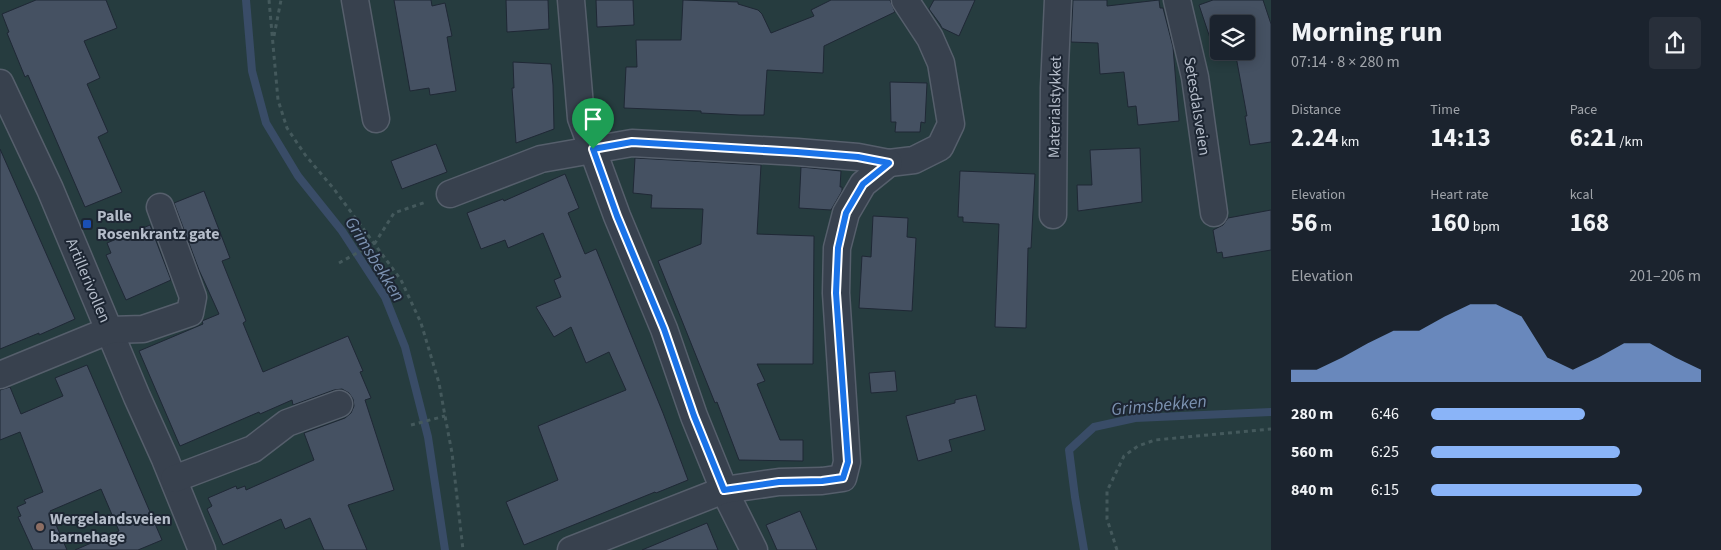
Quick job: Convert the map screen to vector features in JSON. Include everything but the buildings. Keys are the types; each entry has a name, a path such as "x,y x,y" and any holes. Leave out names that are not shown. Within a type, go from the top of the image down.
{"street":[{"path":"355,0 376,119"},
{"path":"571,0 581,118 617,216 664,329 694,416 724,490 754,550"},
{"path":"450,194 541,159 632,142 814,153 858,157 889,163 914,160 940,147 951,124 941,63 930,38 905,0"},
{"name":"Materialstykket","path":"1053,214 1054,98 1058,0"},
{"name":"Setesdalsveien","path":"1177,0 1195,77 1214,213"},
{"name":"Artillerivollen","path":"0,83 50,189 137,397 174,479 202,550"},
{"path":"571,550 724,490 779,482 822,481 843,478 848,462 836,293 838,248 846,213 863,184 889,163"},
{"path":"0,375 110,330 143,329 190,313 193,297 160,207"},
{"path":"174,479 253,448 288,423 339,404"}],"path":[{"path":"269,0 278,100 287,128 306,156 375,243 400,280 421,323 439,382 452,453 463,550"},
{"path":"273,43 281,0"},
{"path":"340,263 375,243 394,214 450,194"},
{"path":"411,424 445,416"},
{"path":"1117,550 1107,519 1107,492 1124,456 1138,446 1155,440 1271,429"}],"green space":[{"path":"0,0 1271,0 1271,550 0,550"}],"waterway":[{"name":"Grimsbekken","path":"246,0 252,71 266,123 298,176 342,231 385,297 405,347 428,437 445,550"},
{"name":"Grimsbekken","path":"1084,550 1069,450 1094,427 1135,418 1271,412"}],"place":[{"name":"Palle Rosenkrantz gate","path":"87,224"},
{"name":"Wergelandsveien barnehage","path":"40,527"}],"route":[{"path":"632,142 797,152 858,157 889,163 863,184 846,213 838,248 836,293 838,345 848,462 843,478 822,481 779,482 724,490 694,416 650,292 617,216 593,149 632,142"}]}
